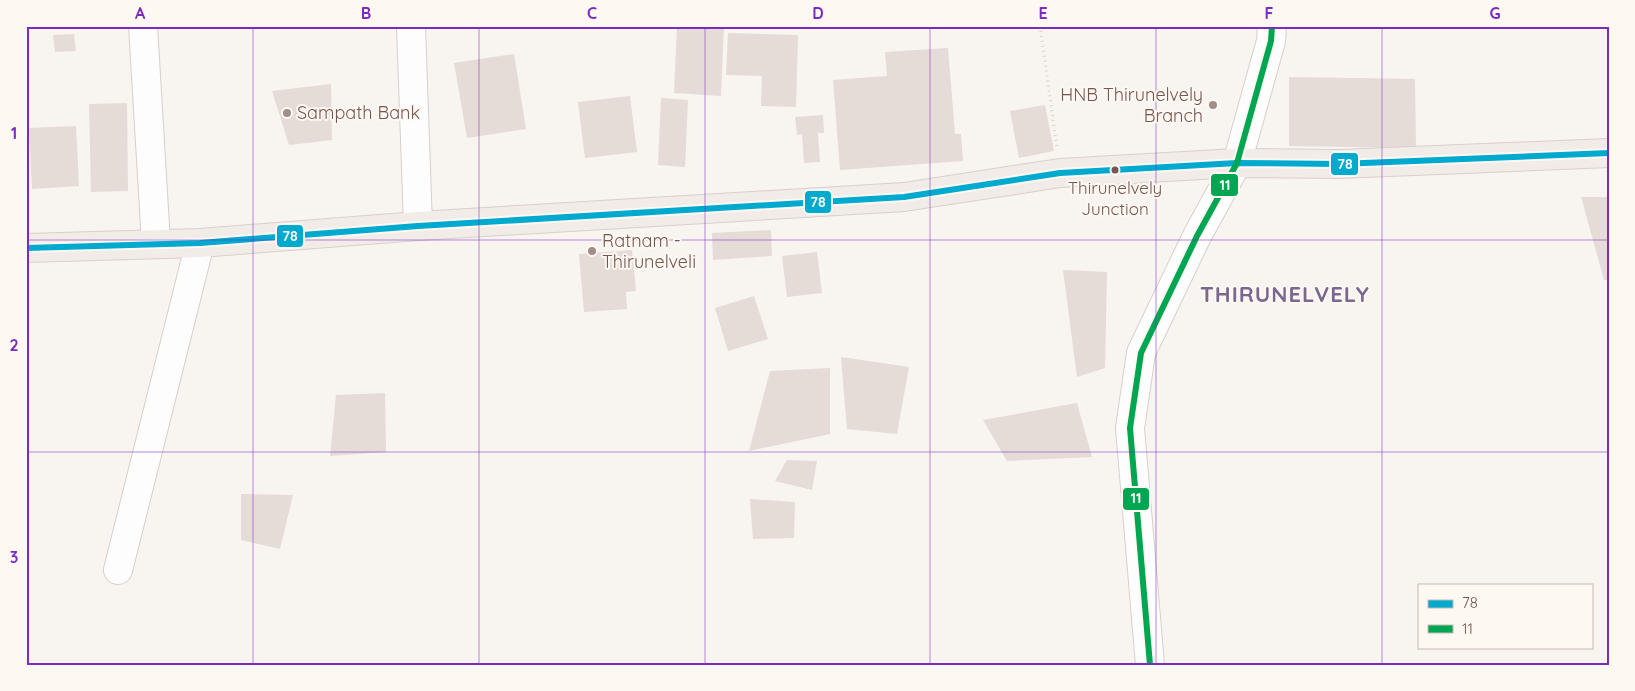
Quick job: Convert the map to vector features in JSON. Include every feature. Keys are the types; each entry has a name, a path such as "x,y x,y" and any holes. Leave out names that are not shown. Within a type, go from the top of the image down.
{"main road":[{"path":"26,248 156,243 200,244 418,226 904,197 1060,173 1237,164 1340,164 1609,154"}],"street":[{"path":"143,26 156,243"},
{"path":"411,26 418,226"},
{"path":"1150,665 1130,428 1141,353 1197,236 1237,164 1271,41 1272,26"},
{"path":"118,570 200,244"}],"path":[{"path":"1040,26 1060,173"}],"building":[{"path":"677,26 724,26 721,96 674,93"},
{"path":"728,33 798,35 796,107 761,106 762,76 726,75"},
{"path":"74,34 76,51 55,52 53,35"},
{"path":"948,48 955,134 961,134 963,161 840,170 833,80 887,76 885,52"},
{"path":"514,54 526,129 467,138 454,63"},
{"path":"1289,77 1415,79 1416,148 1289,146"},
{"path":"331,84 332,140 289,145 272,91"},
{"path":"630,96 637,152 585,158 578,102"},
{"path":"661,98 688,100 685,167 658,165"},
{"path":"127,103 128,191 91,192 89,104"},
{"path":"1045,105 1054,151 1019,158 1010,111"},
{"path":"823,115 824,133 818,133 820,162 804,163 802,134 797,135 795,117"},
{"path":"76,126 79,186 32,189 29,128"},
{"path":"1581,197 1609,197 1609,280 1604,280"},
{"path":"771,230 772,256 713,260 712,233"},
{"path":"632,250 636,291 626,292 627,309 584,312 579,254"},
{"path":"817,252 822,293 787,297 782,256"},
{"path":"1063,270 1107,272 1105,368 1077,377"},
{"path":"754,296 768,339 728,351 715,308"},
{"path":"841,357 909,367 897,434 847,429"},
{"path":"830,368 830,434 749,451 770,371"},
{"path":"385,393 386,452 330,456 336,395"},
{"path":"1077,403 1092,457 1007,461 983,420"},
{"path":"787,460 817,461 812,490 775,481"},
{"path":"241,494 293,495 280,549 241,540"},
{"path":"750,499 795,502 794,538 753,539"}],"transit line":[{"name":"11","path":"1150,665 1130,428 1141,353 1197,236 1237,163 1271,41 1272,26"},
{"name":"78","path":"26,248 200,243 418,226 904,197 1060,173 1237,163 1339,164 1609,153"}],"place":[{"name":"HNB Thirunelvely Branch","path":"1213,105"},
{"name":"Sampath Bank","path":"287,113"},
{"name":"Thirunelvely Junction","path":"1115,170"},
{"name":"Ratnam - Thirunelveli","path":"592,251"}],"district":[{"name":"THIRUNELVELY","path":"1285,294"}]}
